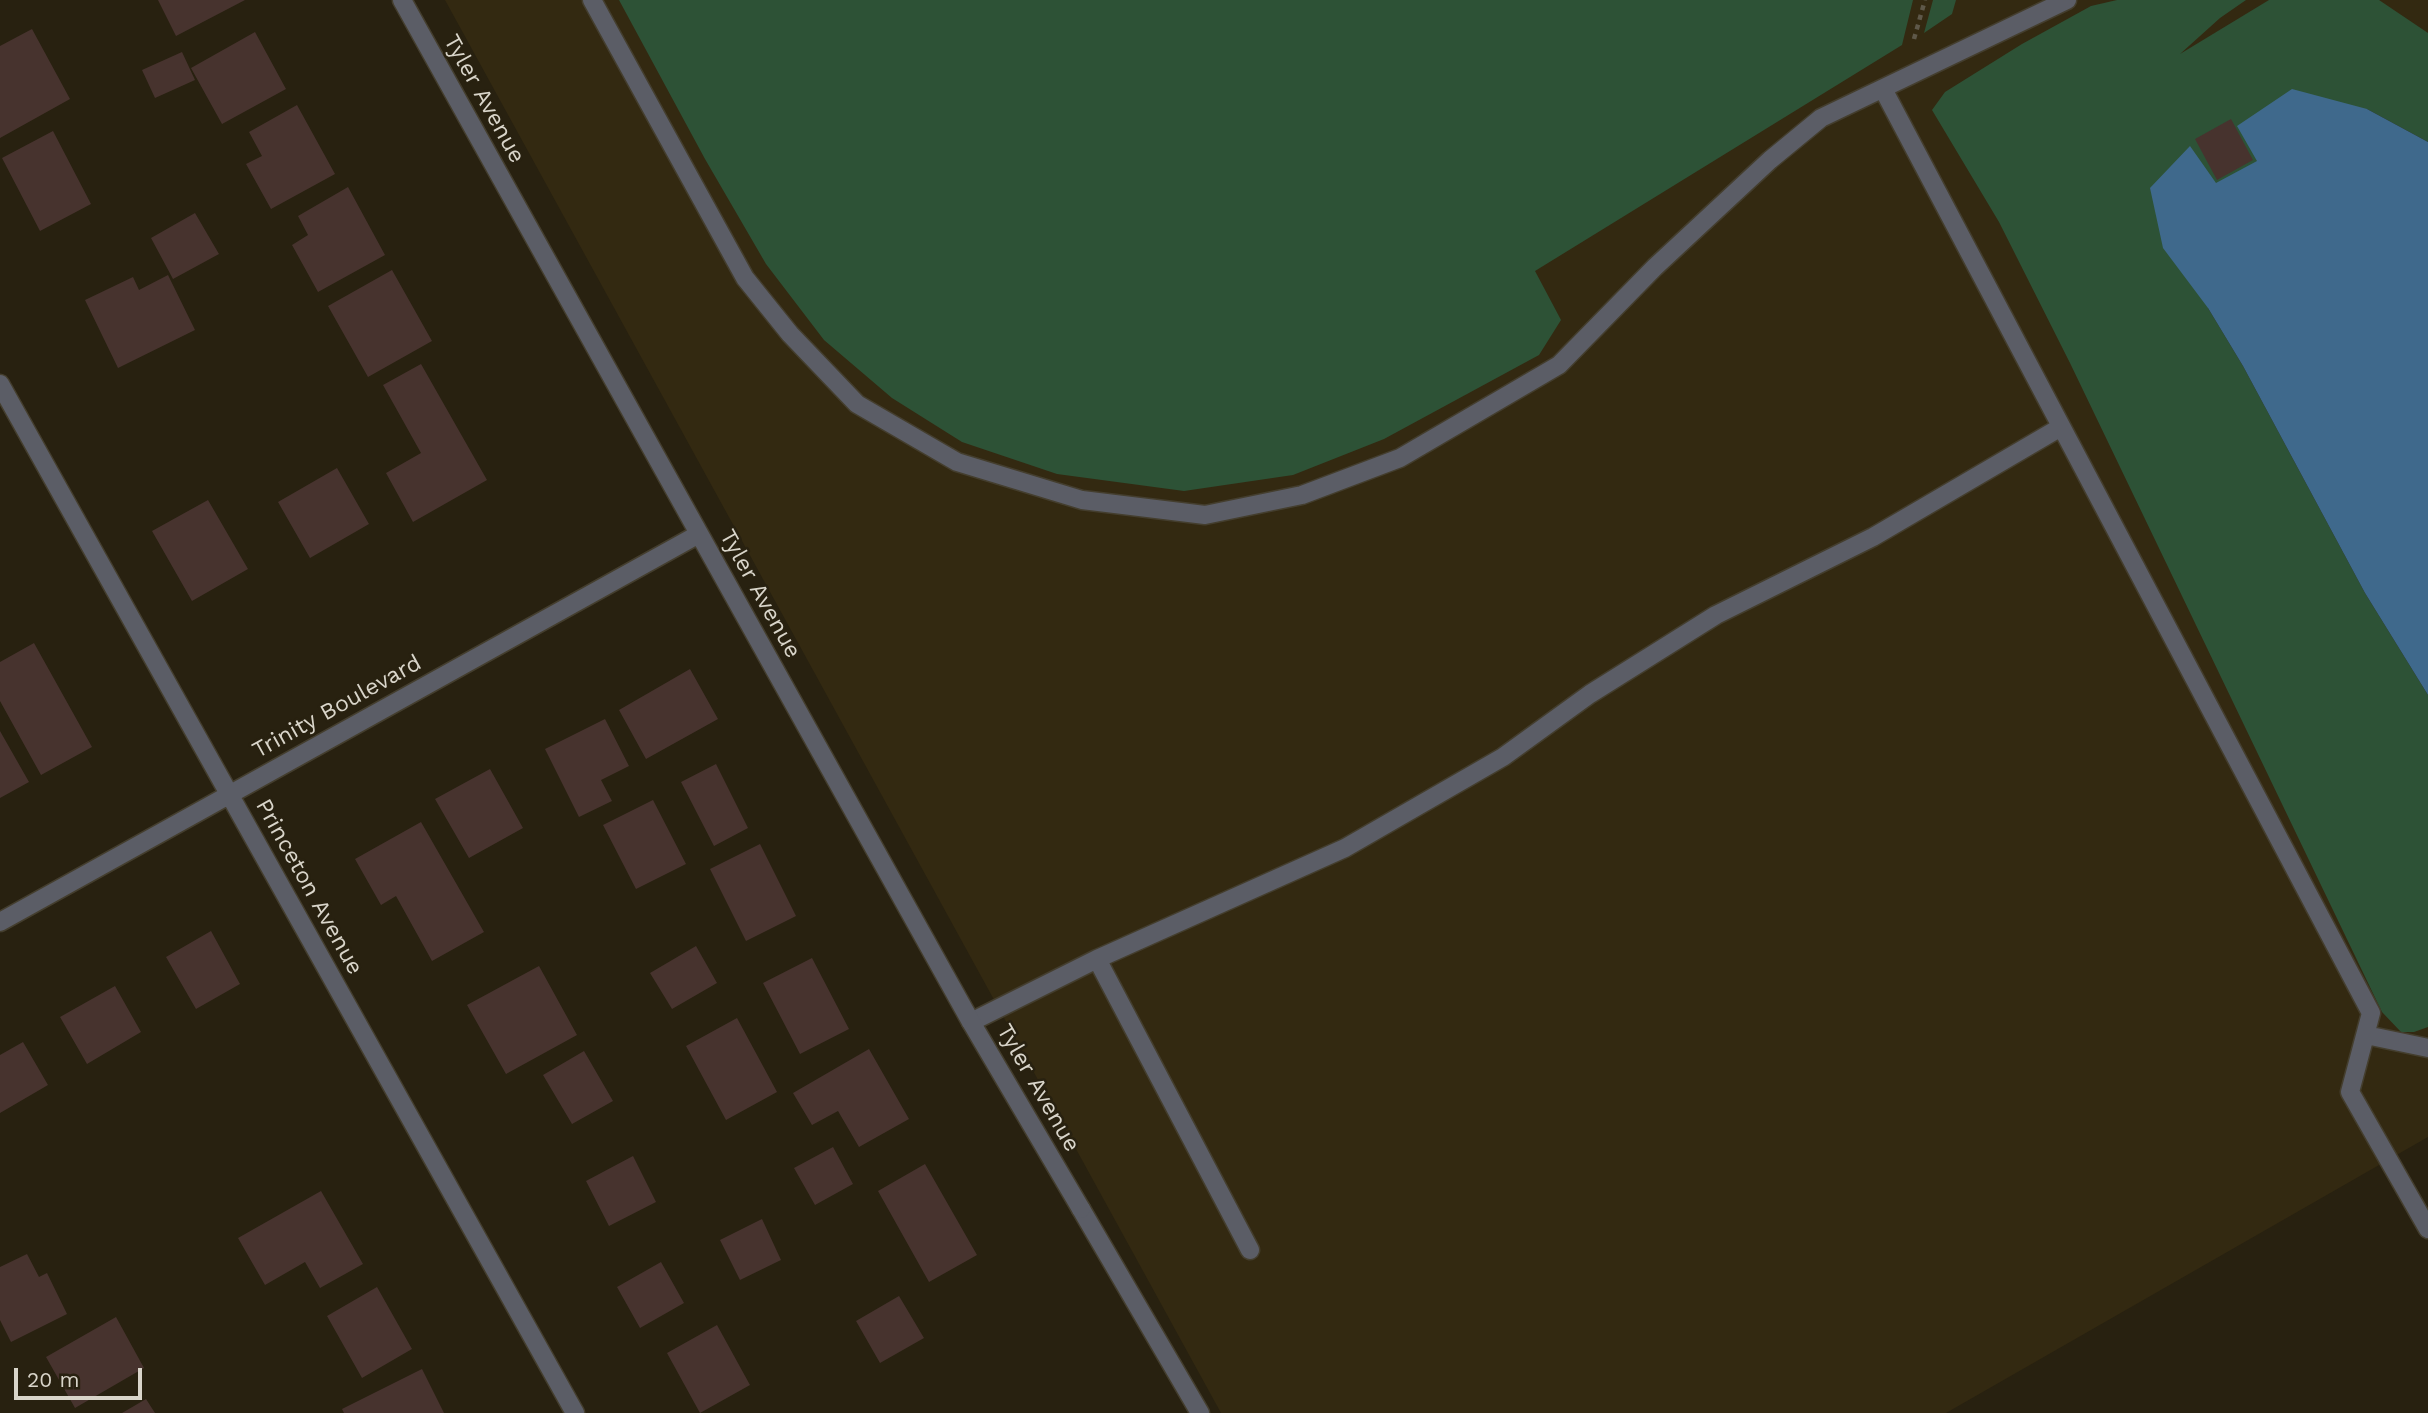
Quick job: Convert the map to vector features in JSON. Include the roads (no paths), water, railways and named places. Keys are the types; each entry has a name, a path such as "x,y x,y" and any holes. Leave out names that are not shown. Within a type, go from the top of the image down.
{"street":[{"name":"Tyler Avenue","path":"401,0 971,1022 1200,1413"},
{"path":"592,0 745,278 790,334 857,404 957,462 1082,500 1205,515 1302,495 1399,458 1559,365 1655,267 1770,160 1821,118 2063,1"},
{"path":"1883,89 2371,1013 2350,1092 2428,1229"},
{"name":"Princeton Avenue","path":"0,384 575,1413"},
{"path":"971,1022 1097,959 1345,848 1503,757 1590,695 1706,622 1872,537 2062,427"},
{"name":"Trinity Boulevard","path":"0,922 699,534"},
{"path":"1097,959 1250,1250"},
{"path":"2366,1035 2428,1048"}],"water":[{"path":"2292,89 2367,109 2428,142 2428,695 2365,593 2243,366 2208,308 2163,248 2150,188 2190,146 2216,183 2257,161 2237,126"}]}
